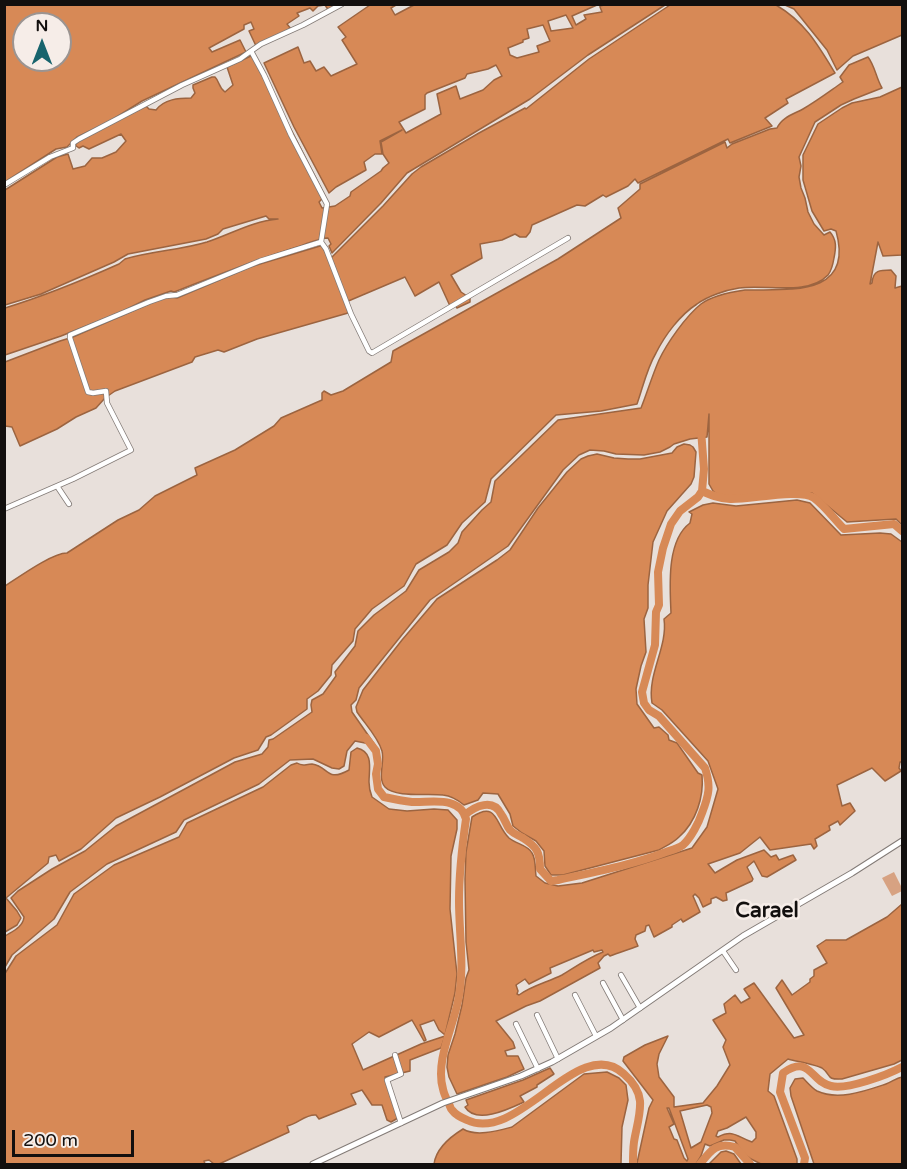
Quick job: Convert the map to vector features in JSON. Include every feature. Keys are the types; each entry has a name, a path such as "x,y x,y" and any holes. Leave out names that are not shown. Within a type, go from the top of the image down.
{"street":[{"path":"4,185 50,157 73,148 73,144 79,139 145,104 240,59 261,44 342,4"},
{"path":"251,51 289,132 328,206 321,240 351,315 372,353 568,238"},
{"path":"4,509 57,486 131,449 111,414 106,401 106,391 88,392 70,335 149,302 177,295 260,261 321,240"},
{"path":"57,486 69,504"},
{"path":"313,1164 443,1103 521,1076 558,1059 623,1020 757,928 903,841"},
{"path":"723,951 736,970"},
{"path":"621,975 640,1008"},
{"path":"603,983 623,1020"},
{"path":"575,995 596,1036"},
{"path":"537,1015 558,1059"},
{"path":"516,1024 538,1069"},
{"path":"394,1055 401,1074 387,1080 401,1123"}],"shaded area":[{"path":"5,5 325,5 318,6 313,11 310,8 297,13 299,16 287,24 291,29 256,46 249,31 254,29 251,22 244,25 244,29 209,48 212,52 240,40 246,52 142,101 107,123 77,137 67,147 56,149 5,182"},
{"path":"325,5 341,5 329,11"},
{"path":"370,5 396,5 391,8 395,15 414,5 597,5 572,16 576,25 586,19 584,15 602,12 600,6 604,5 665,5 588,55 530,99 407,173 332,253 328,238 316,240 174,292 145,300 61,336 5,355 5,308 77,282 119,264 125,259 197,245 251,225 278,219 269,219 266,216 223,229 206,239 128,254 41,294 5,305 5,190 57,157 68,154 73,169 85,166 92,158 102,158 116,152 126,141 121,134 89,149 75,145 80,139 146,106 156,110 167,101 191,98 195,93 193,85 212,77 215,77 225,92 233,85 227,67 253,55 325,196 319,202 322,208 335,206 381,171 389,163 383,154 381,142 402,130 380,141 382,154 375,154 364,162 366,170 329,193 264,63 298,47 304,63 310,61 316,71 324,67 331,76 357,64 342,40 346,37 338,27","holes":["566,15 573,28 551,31 548,21","543,25 550,41 537,46 539,52 517,58 510,55 508,48 529,38 527,29","496,65 502,76 483,90 460,99 456,86 437,94 441,114 406,133 399,122 425,109 427,93 465,78 467,74"]},
{"path":"670,5 776,5 803,27 835,73 786,99 788,103 765,118 772,126 730,143 728,139 638,183 635,179 628,186 606,197 603,195 585,206 577,205 532,225 526,237 515,234 502,240 480,244 482,258 451,275 461,292 470,298 470,302 457,308 454,303 450,306 439,282 415,296 405,277 346,302 348,313 257,339 224,352 218,350 195,357 192,362 115,391 96,408 20,446 12,427 5,426 5,362 73,337 167,296 177,298 250,267 320,246 329,260 421,167 526,109 589,59"},
{"path":"785,5 902,5 902,35 853,56 837,70 827,50 794,9"},
{"path":"868,57 882,88 841,105 815,122 799,157 801,166 799,177 808,212 814,224 824,235 830,232 835,241 833,262 828,275 809,285 786,288 739,288 706,298 685,314 664,339 650,365 637,404 601,411 556,415 491,479 485,502 462,523 447,545 416,564 404,586 372,609 355,629 353,641 332,665 331,675 318,691 307,699 307,709 266,737 258,750 234,758 116,818 81,849 59,861 56,855 49,857 48,863 6,898 21,918 17,925 5,932 5,586 44,561 67,553 118,520 139,510 155,496 197,475 195,468 235,450 274,426 281,418 322,400 324,391 331,395 343,391 391,362 393,351 558,259 621,218 618,208 640,189 640,184 725,142 727,148 732,144 777,128 785,118 808,106 843,82 840,77 849,65"},
{"path":"902,87 902,255 883,256 878,242 870,284 878,272 891,270 896,276 895,288 902,286 902,525 896,519 847,522 812,493 774,493 731,498 718,495 709,484 709,414 707,437 674,444 660,452 644,455 590,450 579,455 563,470 508,546 430,600 359,688 356,700 351,705 352,712 375,745 355,741 347,751 344,766 339,769 313,759 290,760 259,784 184,820 176,832 107,864 70,892 54,919 12,955 5,967 5,936 20,926 24,917 11,898 18,891 85,851 116,826 235,762 262,754 268,747 269,740 312,712 312,700 323,694 336,676 335,672 355,646 358,631 374,615 406,591 419,570 449,552 458,543 462,532 491,502 495,481 558,420 641,408 656,366 677,330 689,315 711,298 745,290 797,289 827,279 836,268 839,253 836,231 831,229 824,231 812,211 803,180 803,155 818,124 852,103 880,97"},
{"path":"684,444 693,447 696,452 694,477 691,484 667,511 653,542 648,608 644,619 646,652 636,689 637,704 654,728 659,727 668,735 669,740 677,743 698,773 702,775 702,792 698,809 685,831 659,850 563,875 551,875 545,866 544,851 536,841 513,826 510,814 498,794 483,793 478,800 464,805 455,798 396,793 385,787 381,775 382,751 356,707 363,690 437,599 510,550 538,508 567,472 581,459 597,454 614,458 640,459 672,453"},
{"path":"797,500 810,503 841,535 891,534 902,542 902,762 899,768 901,771 885,781 872,768 837,785 842,806 850,803 855,811 840,825 838,821 829,826 830,830 815,839 817,846 814,849 811,844 770,850 760,837 740,853 708,864 715,873 737,860 764,850 771,857 776,855 779,860 793,855 796,860 767,877 762,876 754,861 747,867 752,881 726,893 727,900 723,901 716,897 703,907 695,894 693,896 700,912 683,922 681,919 654,937 649,925 646,926 645,931 636,935 638,946 604,956 598,963 600,968 540,1001 496,1021 513,1042 515,1048 505,1051 507,1056 518,1056 524,1069 457,1094 447,1067 469,970 465,879 466,852 472,817 487,811 495,816 509,838 530,850 534,858 536,876 545,883 558,886 582,883 692,848 707,827 718,789 708,761 662,710 652,703 651,692 663,640 664,619 671,613 670,578 673,553 682,531 690,523 692,514 689,512 713,503 736,506","holes":["593,950 594,952 602,950 603,952 562,975 517,994 516,985 525,979 529,984 551,973 550,968"]},
{"path":"357,748 366,753 368,757 369,786 372,797 389,809 448,810 457,820 451,856 450,909 457,974 445,1035 439,1030 434,1020 420,1025 426,1040 424,1041 412,1020 379,1037 369,1032 352,1044 363,1070 421,1044 445,1036 441,1048 410,1060 410,1071 385,1077 398,1118 391,1122 387,1120 382,1105 372,1105 362,1090 351,1094 356,1104 319,1119 316,1115 305,1118 287,1126 289,1132 219,1164 214,1164 209,1160 204,1161 205,1164 5,1164 4,975 16,956 57,925 74,894 114,865 179,837 187,823 263,787 291,765 297,763 318,765 332,774 342,774 349,770 351,752"},
{"path":"894,872 902,891 892,896 882,878"},
{"path":"902,904 902,1060 837,1079 831,1078 822,1068 788,1059 770,1074 768,1091 774,1096 797,1164 761,1164 742,1152 735,1141 730,1140 710,1146 705,1144 696,1164 637,1163 649,1108 653,1100 623,1061 624,1057 668,1036 657,1064 659,1077 674,1097 674,1107 703,1103 730,1065 723,1047 726,1040 713,1020 726,1013 724,1004 735,995 741,1003 750,998 744,989 754,983 794,1038 804,1035 776,988 782,980 792,995 810,982 814,976 814,970 827,963 817,946 826,940 846,940 887,917","holes":["707,1105 711,1107 712,1113 701,1142 691,1148 680,1111","667,1108 669,1108 687,1161 669,1127 674,1124","746,1117 756,1132 756,1138 752,1142 732,1134 716,1136 718,1131"]},
{"path":"550,1068 554,1074 520,1096 524,1102 518,1105 485,1115 477,1115 465,1107 468,1105 466,1100"},
{"path":"607,1072 619,1078 626,1085 628,1100 622,1127 621,1164 434,1164 444,1144 463,1129 480,1133 512,1127 584,1074"},
{"path":"902,1077 902,1164 814,1164 791,1096 790,1088 795,1079 803,1078 815,1090 825,1094 843,1095 886,1084"},
{"path":"721,1152 734,1154 741,1164 709,1164"}],"waterway":[{"path":"465,815 484,805 498,809 510,830 535,847 540,869 551,881 653,857 681,846 692,834 708,796 709,785 705,768 659,716 649,710 644,703 642,692 655,645 656,612 659,605 658,572 663,548 671,524 680,511 702,491 704,469 701,430"},
{"path":"702,491 719,498 730,499 786,494 807,495 818,501 844,529 894,524 902,531"},
{"path":"366,738 376,751 378,789 384,797 412,802 451,803 463,811 466,819 459,891 460,989 441,1068 443,1091 451,1109 467,1120 487,1123 507,1117 568,1077 588,1067 606,1065 624,1074 635,1086 639,1097 640,1111 634,1142 633,1164"},
{"path":"804,1164 805,1158 780,1092 783,1073 799,1066 805,1067 824,1083 838,1087 867,1081 902,1067"},
{"path":"700,1164 718,1146 735,1147 750,1164"}],"district":[{"name":"Carael","path":"767,911"}]}
